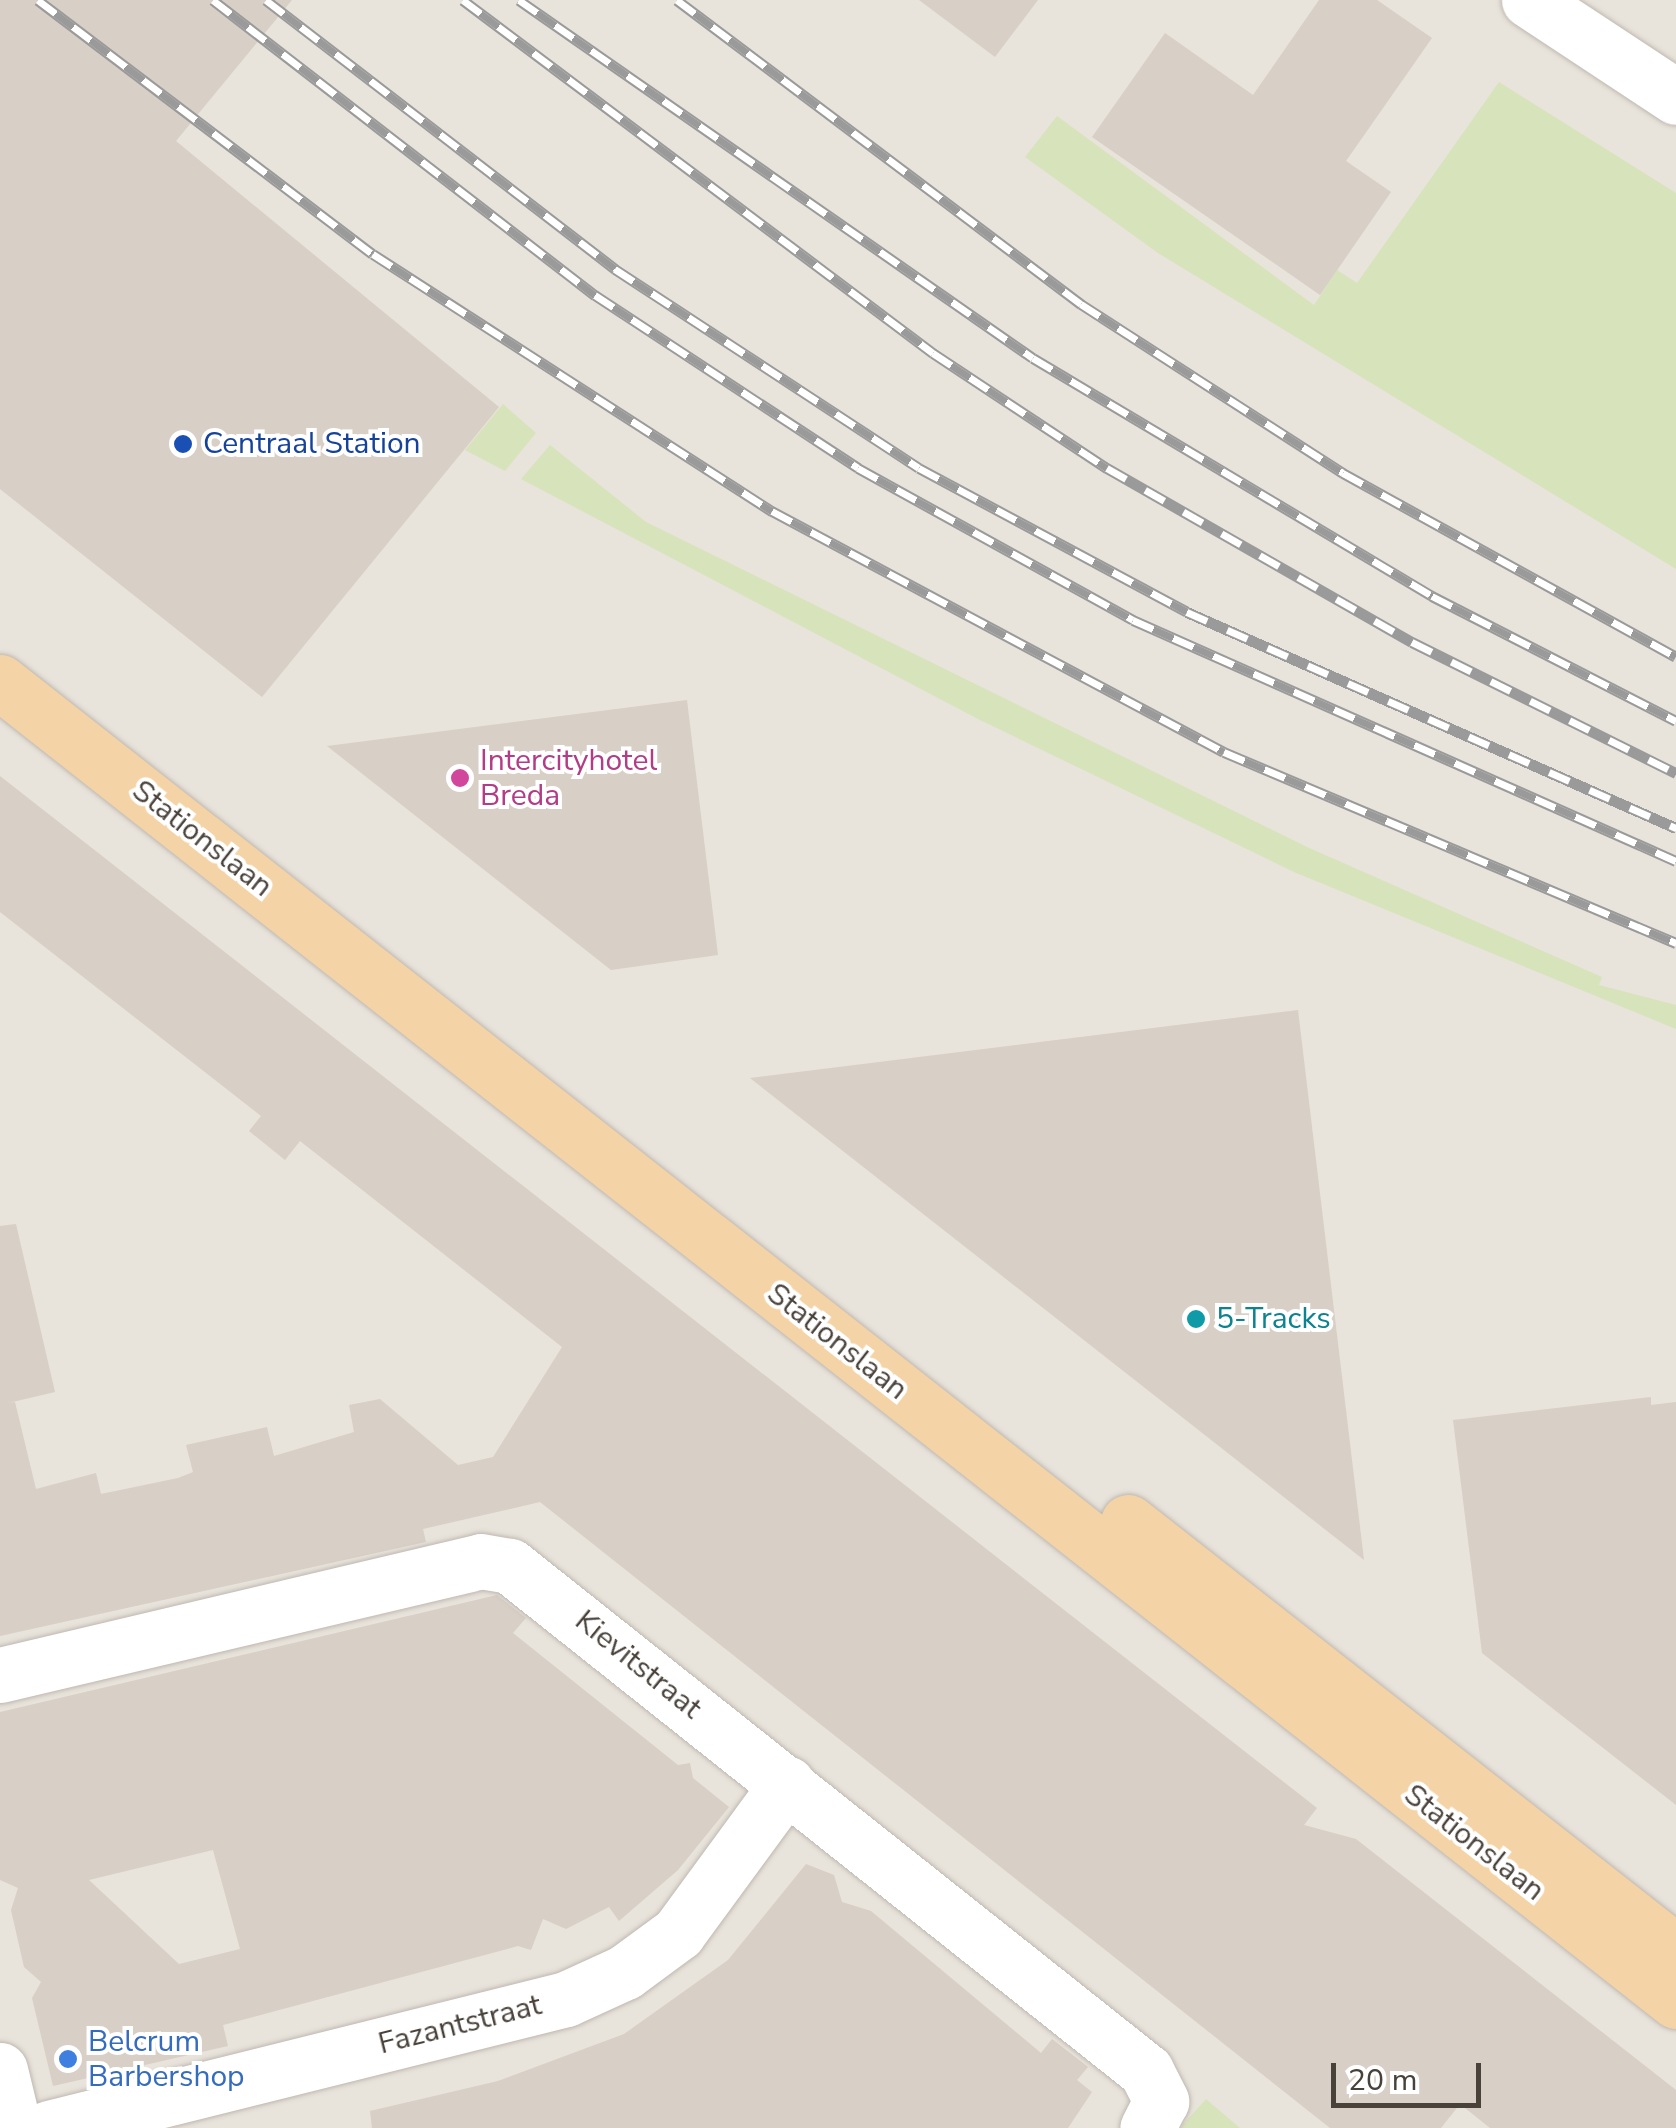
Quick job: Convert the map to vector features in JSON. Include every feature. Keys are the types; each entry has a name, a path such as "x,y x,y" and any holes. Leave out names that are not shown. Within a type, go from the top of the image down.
{"main road":[{"name":"Stationslaan","path":"0,639 1676,1952"},
{"name":"Stationslaan","path":"0,682 1676,2001"}],"street":[{"path":"1529,0 1676,97"},
{"name":"Kievitstraat","path":"0,1675 496,1560 524,1573 1146,2071 1154,2115"},
{"name":"Fazantstraat","path":"49,2128 566,1999 610,1978 678,1933 787,1784"},
{"path":"0,2070 14,2128"}],"shaded area":[{"path":"0,0 1676,0 1676,2128 0,2128"}],"green space":[{"path":"1499,82 1676,193 1676,569 1158,253 1025,157 1057,116 1314,305 1337,270 1357,283"},
{"path":"503,404 536,433 505,471 465,450"},
{"path":"550,445 646,522 1307,847 1602,977 1599,985 1676,1005 1676,1029 1294,872 978,719 521,479"},
{"path":"1206,2099 1240,2128 1180,2128"}],"building":[{"path":"0,0 292,0 176,141 499,407 262,697 0,489"},
{"path":"919,0 1038,0 995,57"},
{"path":"1319,0 1377,0 1432,38 1346,161 1391,192 1320,295 1092,137 1165,33 1253,95"},
{"path":"687,700 718,955 611,970 327,746"},
{"path":"0,776 1317,1808 1304,1825 1356,1839 1676,2090 1676,2128 1490,2128 1460,2104 1441,2128 1330,2128 540,1502 423,1529 426,1542 0,1636 0,1226 16,1224 55,1392 8,1403 15,1402 36,1489 96,1473 101,1494 178,1478 193,1472 186,1445 267,1427 274,1456 354,1432 349,1405 380,1399 458,1465 493,1457 562,1347 300,1141 285,1160 249,1131 261,1116 0,912"},
{"name":"5-Tracks","path":"1298,1010 1364,1560 750,1078"},
{"path":"1651,1397 1651,1405 1676,1402 1676,1805 1482,1653 1453,1420"},
{"path":"497,1595 526,1618 513,1633 678,1765 690,1763 693,1778 729,1807 678,1870 619,1921 609,1907 566,1929 543,1919 531,1950 518,1946 223,2025 228,2046 53,2086 32,1998 41,1982 24,1967 11,1910 18,1888 0,1880 0,1712","holes":["213,1850 240,1949 179,1964 89,1880"]},
{"path":"806,1864 834,1875 842,1902 871,1911 1041,2053 1052,2039 1088,2067 1077,2080 1092,2092 1068,2128 372,2128 370,2111 498,2081 624,2034 728,1960"}],"railway":[{"path":"38,0 373,254 772,511 1224,752 1676,943"},
{"path":"213,0 595,295 858,468 1133,620 1676,861"},
{"path":"266,0 615,269 919,468 1187,612 1676,828"},
{"path":"463,0 933,353 1107,468 1412,642 1676,773"},
{"path":"519,0 1033,358 1432,596 1676,721"},
{"path":"677,0 1081,304 1343,473 1676,657"}],"place":[{"name":"Centraal Station","path":"183,444"},
{"name":"Intercityhotel Breda","path":"460,778"},
{"name":"5-Tracks","path":"1196,1319"},
{"name":"Belcrum Barbershop","path":"68,2059"}]}
